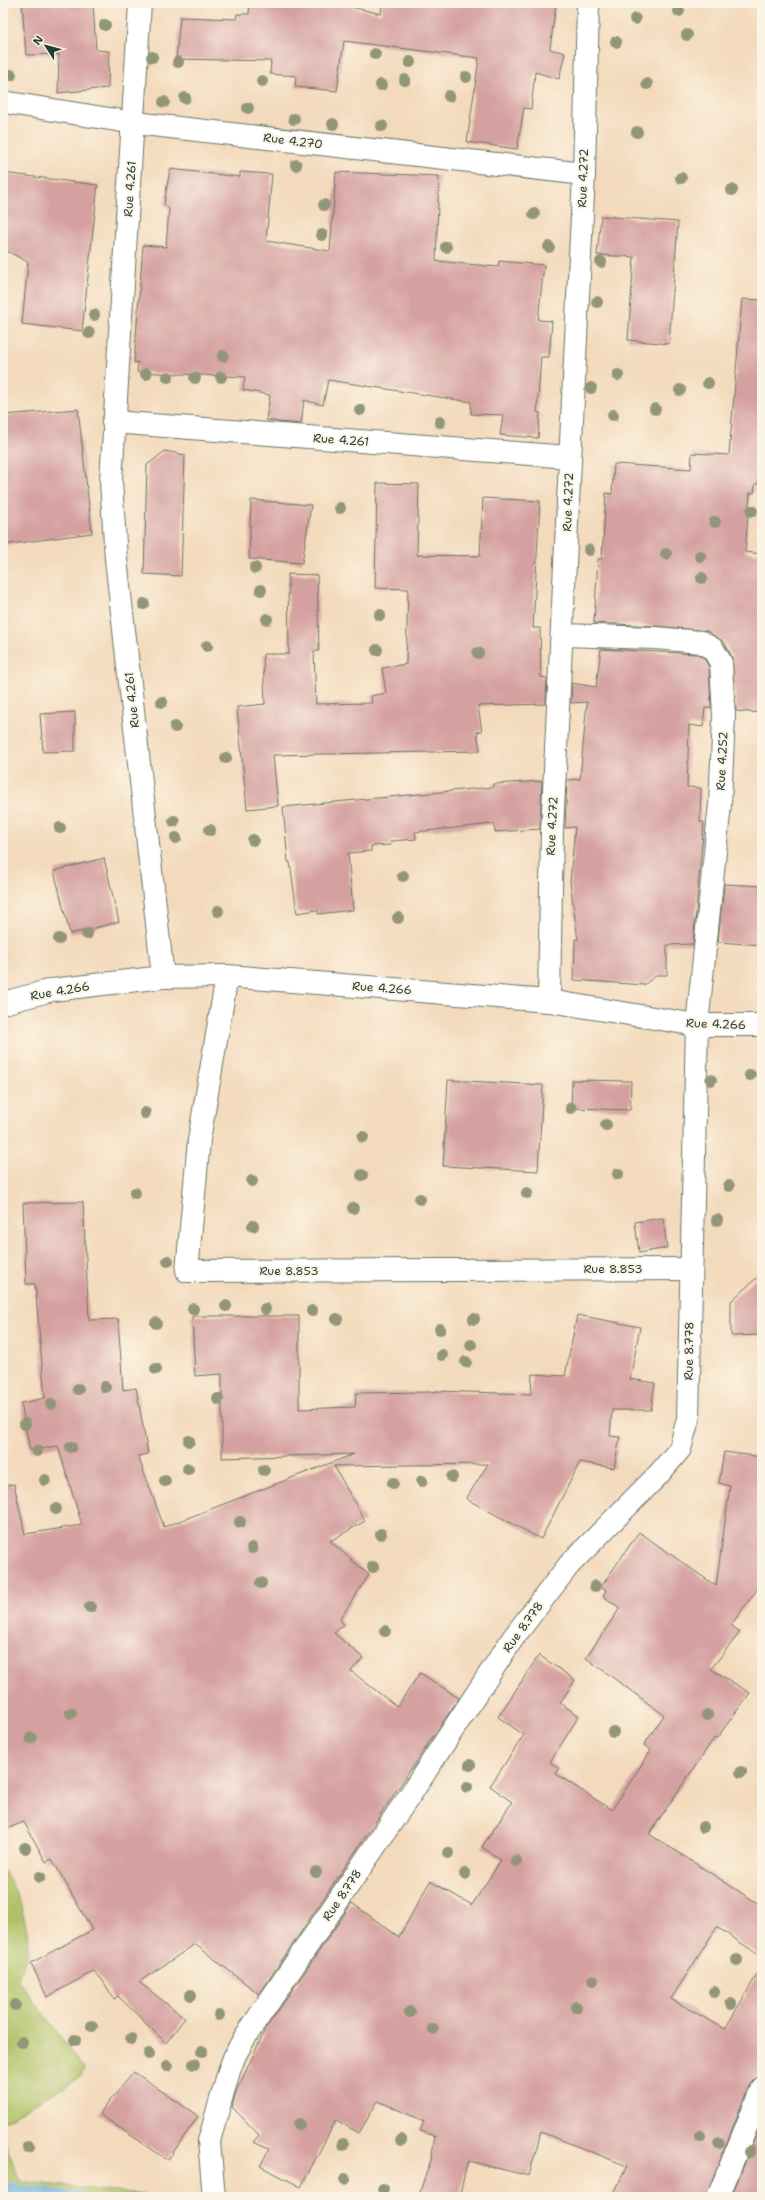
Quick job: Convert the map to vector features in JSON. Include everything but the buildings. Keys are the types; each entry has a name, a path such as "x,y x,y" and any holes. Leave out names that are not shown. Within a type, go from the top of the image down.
{"street":[{"name":"Rue 4.261","path":"140,3 134,122 111,481 116,559 163,976"},
{"name":"Rue 4.272","path":"548,1001 552,832 563,635 569,457 584,174 588,3"},
{"name":"Rue 4.270","path":"3,102 134,122 584,174"},
{"name":"Rue 4.261","path":"114,422 569,457"},
{"name":"Rue 4.252","path":"563,635 654,638 702,642 713,649 721,663 724,716 720,804 697,1025"},
{"name":"Rue 4.266","path":"3,1003 52,990 163,976 227,976 548,1001 697,1025 762,1024"},
{"name":"Rue 8.853","path":"227,976 199,1140 187,1271 690,1269"},
{"name":"Rue 8.778","path":"214,2197 209,2141 231,2066 245,2037 412,1792 513,1638 569,1565 658,1475 680,1449 688,1419 690,1269 697,1025"},
{"path":"718,2197 762,2088"}],"green space":[{"path":"3,1870 18,1898 27,1929 28,1950 18,1980 84,2069 81,2077 3,2122"},
{"path":"3,2137 20,2181 160,2197 3,2197"}],"waterway":[{"path":"3,2188 78,2197"}]}
